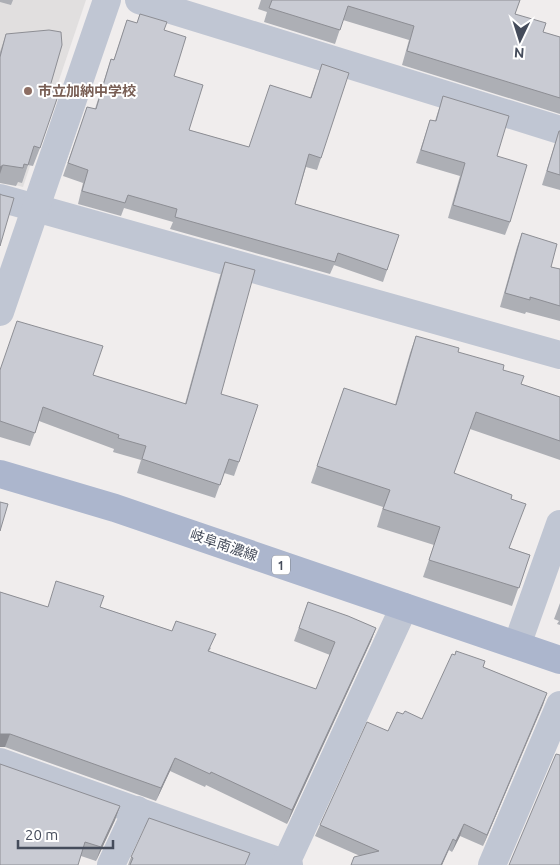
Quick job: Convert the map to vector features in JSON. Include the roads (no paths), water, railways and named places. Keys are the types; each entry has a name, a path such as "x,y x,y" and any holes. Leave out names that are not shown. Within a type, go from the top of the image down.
{"main road":[{"name":"岐阜南濃線","path":"0,474 115,508 560,660"}],"street":[{"path":"0,312 107,0"},
{"path":"139,0 560,130"},
{"path":"0,198 560,355"},
{"path":"517,645 560,524"},
{"path":"0,762 287,864 404,607"},
{"path":"492,865 560,705"},
{"path":"111,865 137,810"}],"place":[{"name":"市立加納中学校","path":"28,91"}]}
